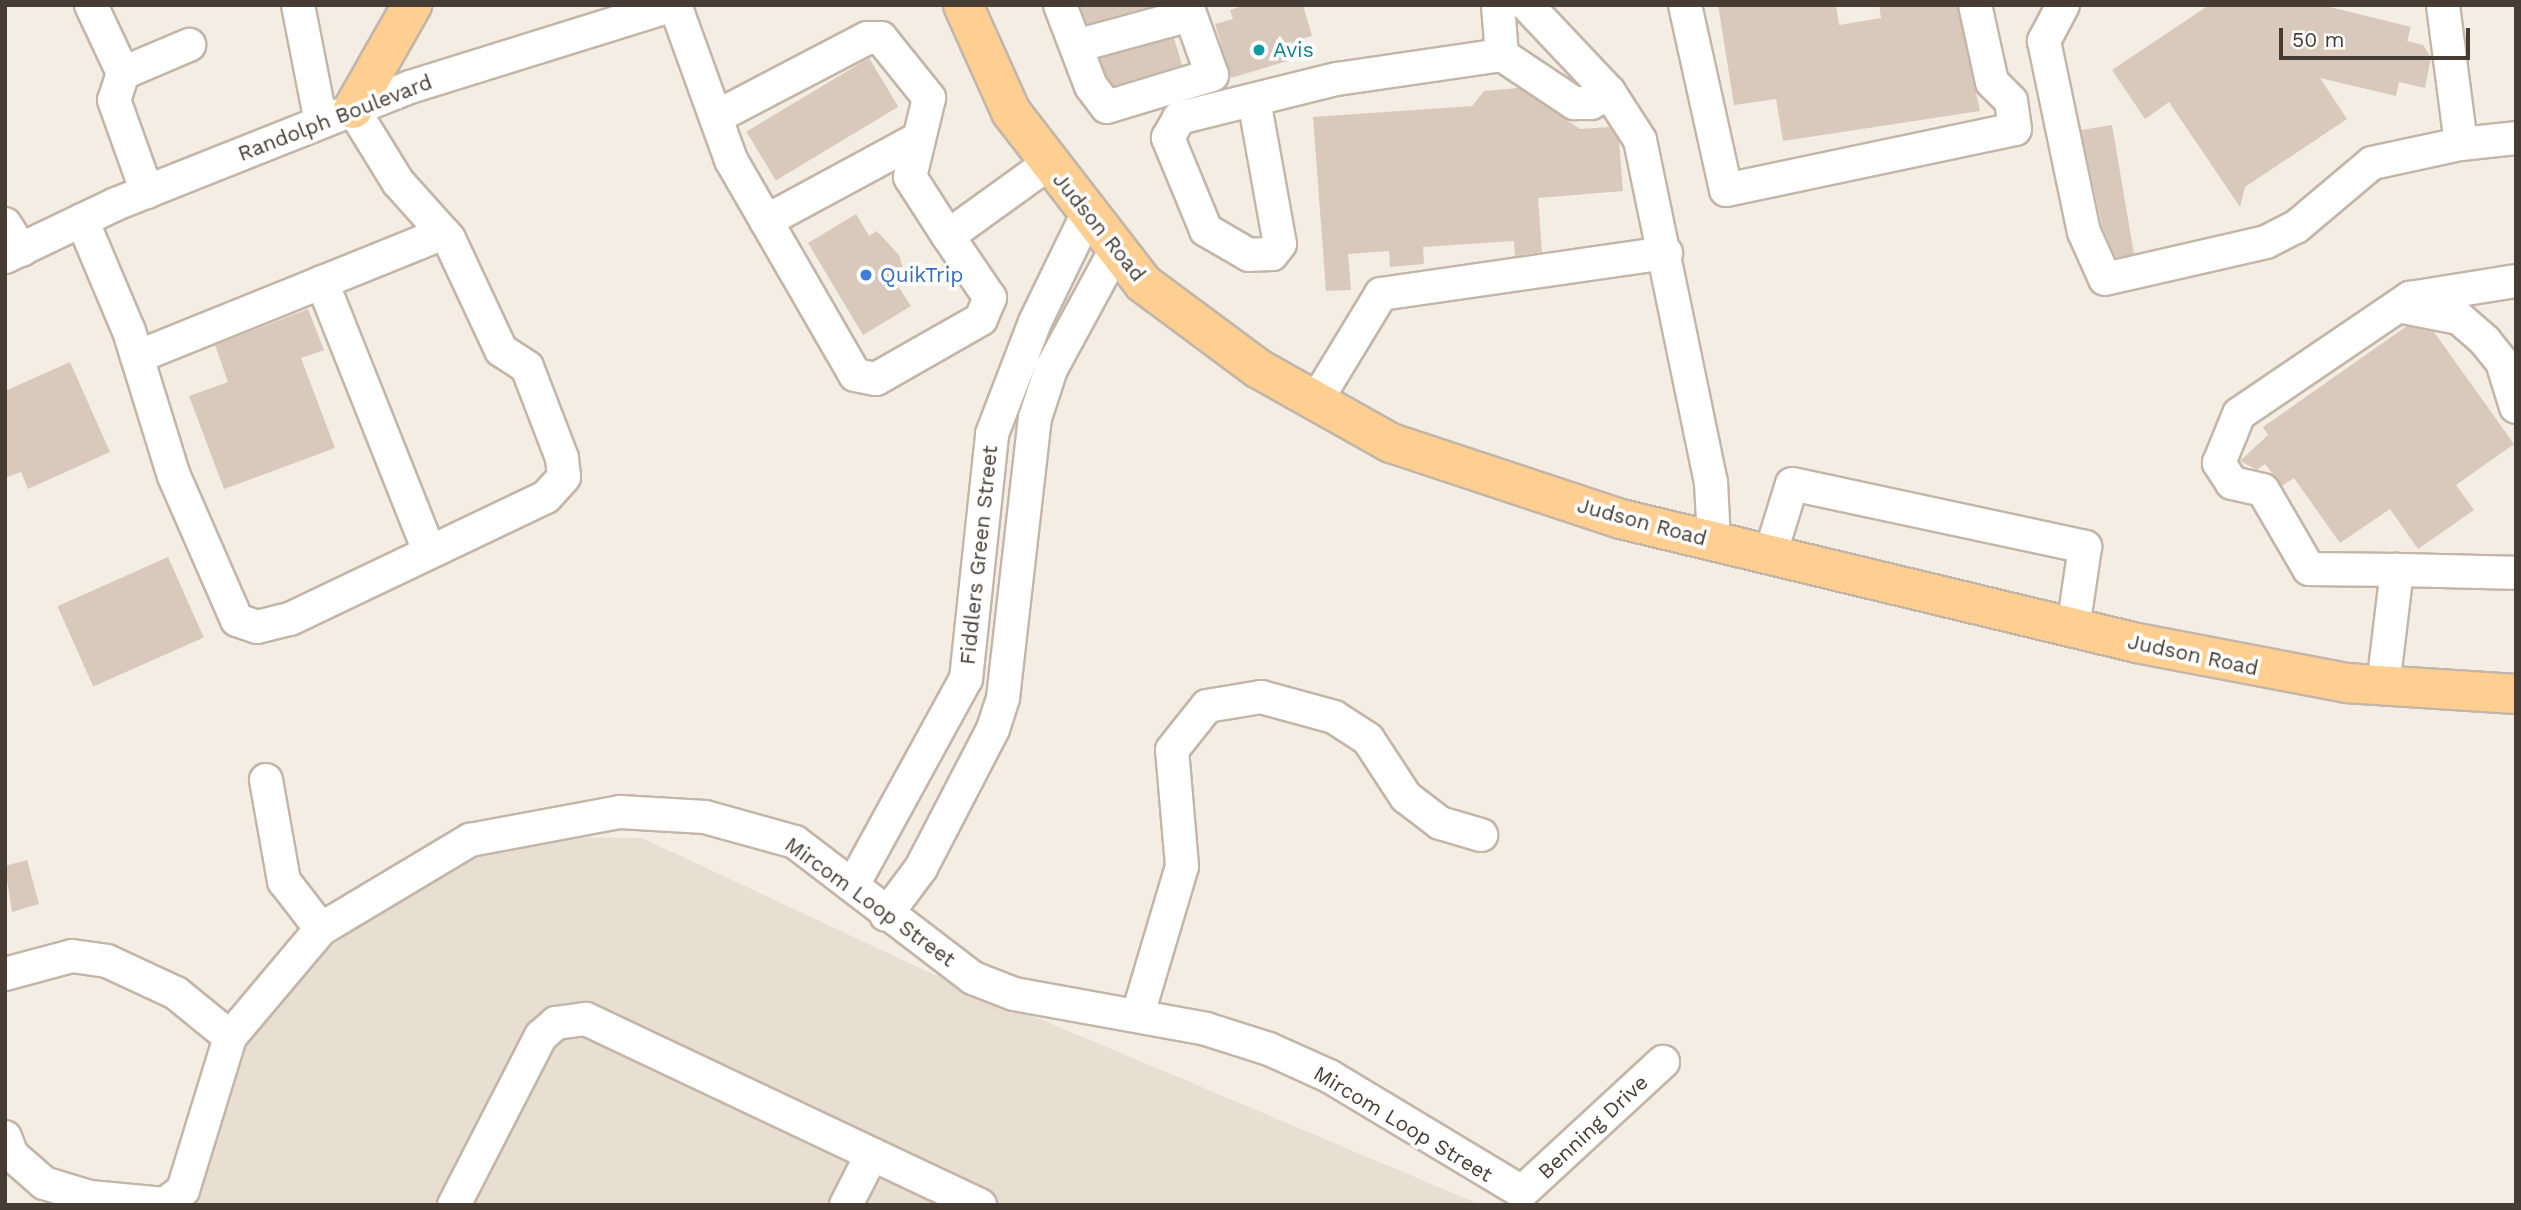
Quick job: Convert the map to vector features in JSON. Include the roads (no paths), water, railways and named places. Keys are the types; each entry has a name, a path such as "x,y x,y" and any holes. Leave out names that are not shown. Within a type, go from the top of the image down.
{"main road":[{"path":"337,116 412,5"},
{"name":"Judson Road","path":"962,5 1011,113 1087,215 1143,283 1259,369 1391,443 1621,519 2241,666 2383,687 2516,695"}],"street":[{"path":"91,5 123,72 114,100 147,192"},
{"path":"82,220 137,357 174,476 237,620 257,628 290,619 428,549 546,497 564,477 562,458 527,367 501,350 444,233 337,116 298,5"},
{"path":"675,5 731,160 855,375 876,379 981,319 990,298 910,177 914,141 929,98 881,38 867,38 716,117"},
{"name":"Randolph Boulevard","path":"10,244 82,220 337,116 675,5"},
{"path":"1060,5 1076,46 1107,107 1212,75 1188,10 1076,46"},
{"path":"1498,5 1502,55"},
{"path":"1527,5 1609,92 1640,140 1666,253 1711,482 1714,541"},
{"path":"1685,5 1726,190 2015,129 2011,101 1992,82 1975,5"},
{"path":"2063,5 2044,41 2084,232 2105,278 2266,242 2296,227 2372,163 2460,144 2516,138"},
{"path":"2443,5 2460,144"},
{"path":"123,72 189,45"},
{"path":"1254,100 1280,244 1272,254 1249,255 1206,230 1168,138 1179,118 1338,79 1502,55 1574,103 1591,103 1609,92"},
{"path":"766,221 914,141"},
{"path":"948,236 1048,164"},
{"name":"Fiddlers Green Street","path":"853,885 966,678 992,434 1035,322 1087,215"},
{"path":"137,357 444,233"},
{"name":"Fiddlers Green Street","path":"886,915 934,845 993,729 1003,698 1035,418 1051,369 1115,251"},
{"path":"1316,401 1381,294 1666,253"},
{"path":"2516,281 2410,298 2239,414 2219,463 2232,483 2263,491 2309,569 2516,573"},
{"path":"322,282 428,549"},
{"path":"2399,306 2459,318 2502,362 2516,407"},
{"path":"1770,555 1792,484 2085,547 2073,628"},
{"path":"2383,687 2397,570"},
{"path":"1138,1014 1182,866 1172,750 1207,706 1261,696 1334,717 1368,739 1406,797 1440,823 1481,835"},
{"path":"266,780 284,881 321,929"},
{"name":"Mircom Loop Street","path":"5,1137 12,1155 44,1183 90,1197 164,1204 183,1190 207,1100 230,1037 321,929 470,840 620,812 705,817 762,828 795,842 853,885 886,915 973,978 1014,994 1206,1028 1329,1076 1522,1192"},
{"path":"5,974 72,956 107,961 176,993 230,1037"},
{"path":"454,1205 541,1036 556,1023 586,1019 980,1205"},
{"name":"Benning Drive","path":"1522,1192 1663,1062"},
{"path":"846,1205 872,1154"}],"place":[{"name":"Avis","path":"1259,50"},
{"name":"QuikTrip","path":"866,275"}]}
